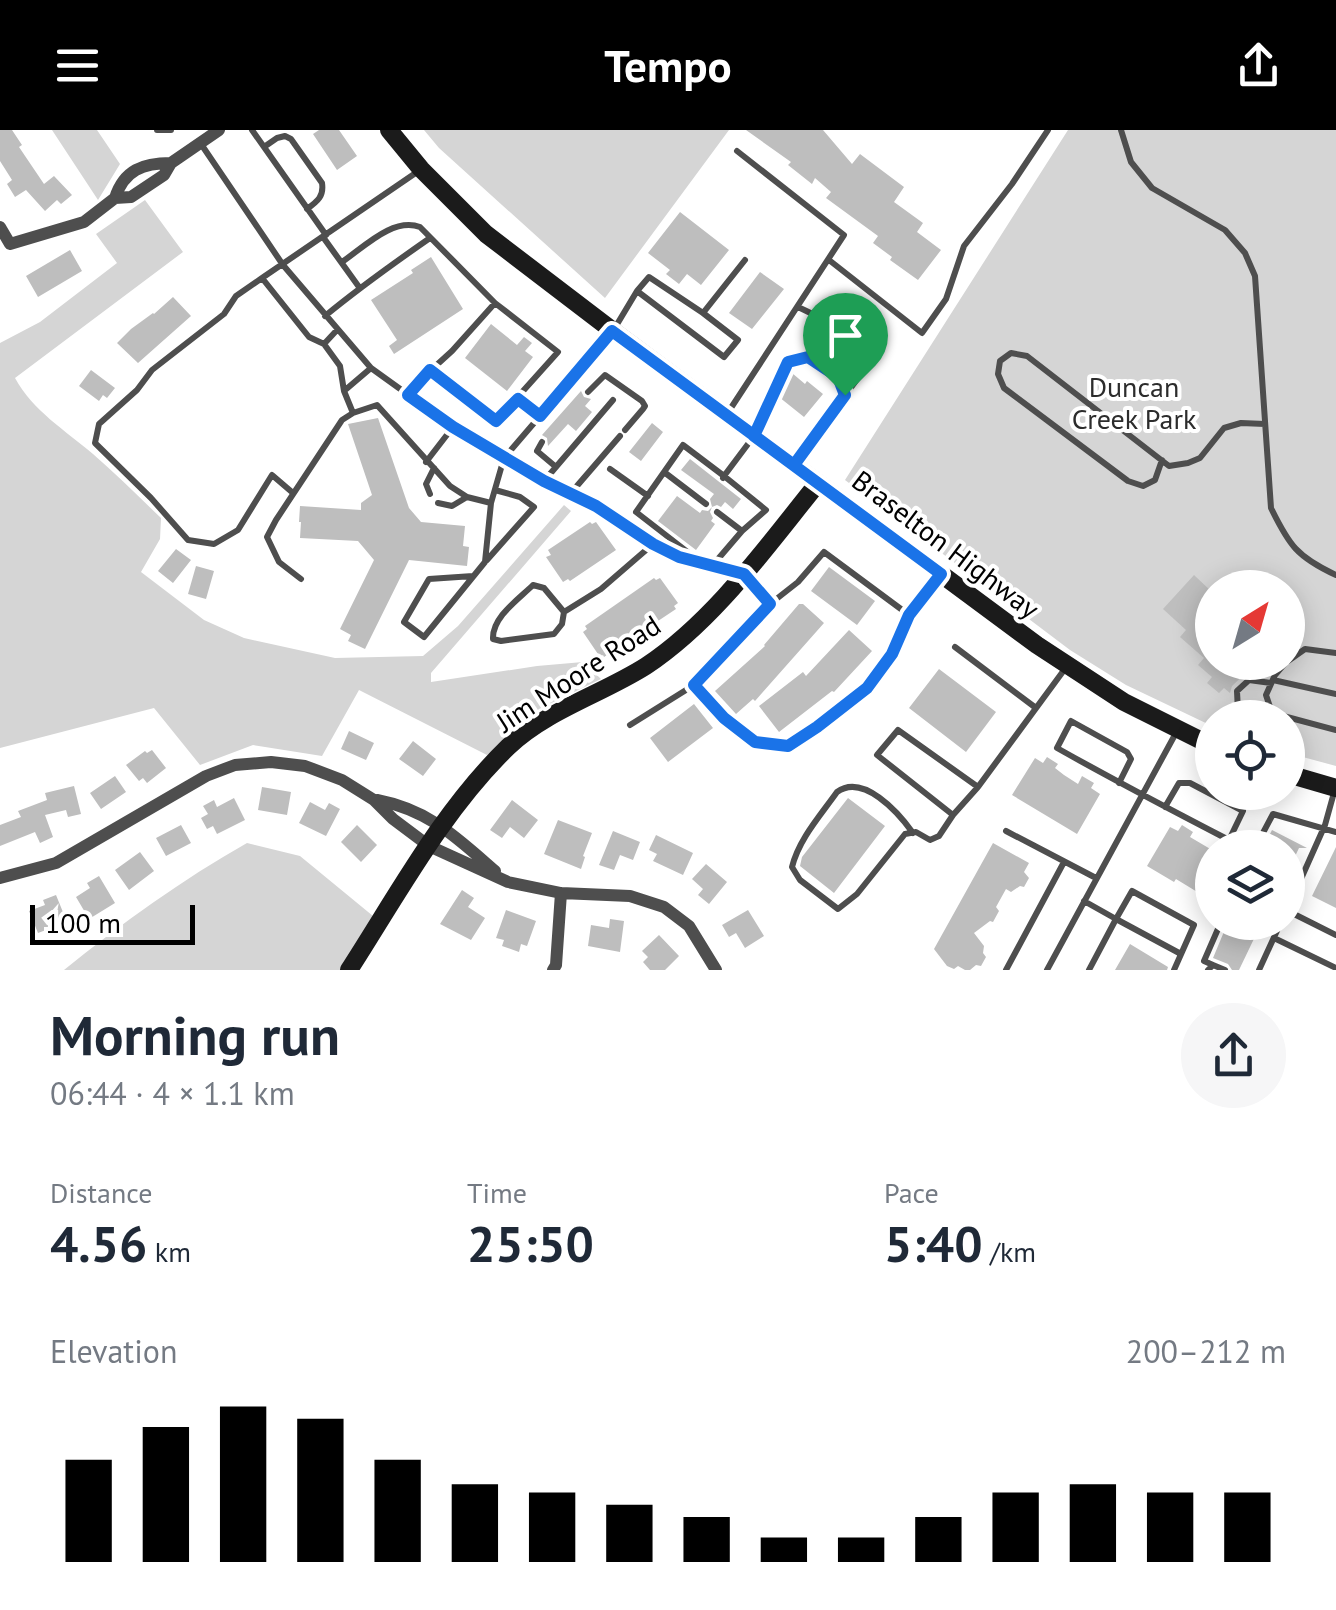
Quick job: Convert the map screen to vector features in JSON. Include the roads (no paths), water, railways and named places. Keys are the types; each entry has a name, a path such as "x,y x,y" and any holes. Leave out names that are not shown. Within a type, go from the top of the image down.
{"main road":[{"name":"Braselton Highway","path":"388,130 486,234 612,331 1037,646 1124,702 1195,738"},
{"name":"Jim Moore Road","path":"349,970 442,825 509,746 533,728 645,666 686,636 744,574 818,483"},
{"path":"1305,779 1336,788"}],"street":[{"path":"115,198 131,197 164,175 171,162 219,130"},
{"path":"0,227 10,244 84,222 115,198 119,186 138,167 171,162"},
{"path":"0,878 56,863 206,776 235,765 271,762 305,766 342,780 374,800 430,846 508,882 562,892 630,896 664,907 689,926 716,970"},
{"path":"374,800 399,804 442,825 508,882"},
{"path":"553,970 562,892"}],"lane":[{"path":"157,130 171,130"},
{"path":"252,130 359,286"},
{"path":"829,260 922,332 946,299 964,246 1048,130"},
{"path":"1121,130 1131,162 1152,188 1226,230 1245,253 1255,276 1271,508 1287,540 1310,564 1336,575"},
{"path":"264,147 277,138 291,139 322,183 320,200 308,209"},
{"path":"200,143 283,265 371,368 453,427 544,481 596,506 653,544 679,557 744,574 770,604"},
{"path":"726,415 844,235 737,152"},
{"path":"293,493 272,474 238,530 214,544 188,540 96,443 98,424 137,390 152,370 224,314 236,296 421,169"},
{"path":"342,262 408,222 420,227 495,302 558,352 496,421 430,370"},
{"path":"325,316 359,286 430,238"},
{"path":"704,313 744,260"},
{"path":"486,562 491,504 504,458 612,331 637,291 649,277 738,340 724,357 637,291"},
{"path":"262,278 309,337 324,344 340,366 353,413"},
{"path":"408,395 495,302"},
{"path":"798,307 823,319"},
{"path":"324,344 337,330"},
{"path":"794,465 864,370 861,351 846,334"},
{"path":"1162,460 1156,480 1143,486 1128,481 1004,388 998,374 1000,361 1011,353 1027,356 1162,460 1169,466 1200,458 1224,428 1241,422 1265,424"},
{"path":"723,477 754,436 788,362 808,357 838,377 845,395"},
{"path":"344,391 371,368"},
{"path":"570,494 645,406 605,375 588,392"},
{"path":"518,399 540,416"},
{"path":"544,481 614,400"},
{"path":"301,579 279,562 267,537 342,420 353,413 376,405 450,486 466,497 491,504"},
{"path":"426,462 453,427"},
{"path":"542,442 537,451 556,468"},
{"path":"703,564 636,512 682,445 766,510 742,530 712,566"},
{"path":"430,494 426,484 434,468"},
{"path":"610,469 648,496"},
{"path":"664,472 705,503 711,492"},
{"path":"683,486 690,476"},
{"path":"694,494 700,484"},
{"path":"473,576 429,578 404,622 424,637 534,507 520,497 495,490"},
{"path":"438,503 452,506 466,497"},
{"path":"726,504 718,513 742,530"},
{"path":"639,536 648,522"},
{"path":"564,612 544,588 534,585 503,616 493,630 494,639 554,634 562,624 564,612 601,589 653,544"},
{"path":"630,725 694,685 824,552 909,615"},
{"path":"694,685 724,718 755,742 788,746 867,688 892,654 909,615 941,574"},
{"path":"954,647 1036,708"},
{"path":"1305,649 1336,652"},
{"path":"912,833 902,818 872,794 858,786 845,786 796,852 792,867 800,880 838,909 857,894 905,834 912,833 916,832 930,840 939,836 1068,665"},
{"path":"1238,700 1238,691 1248,680 1336,694"},
{"path":"1268,700 1266,694 1272,681"},
{"path":"1119,783 1131,759 1127,752 1071,721 1057,748 1119,783 1230,840 1242,812 1190,784 1179,783 1166,807"},
{"path":"1305,722 1336,730"},
{"path":"953,815 877,756 898,730 978,787"},
{"path":"1046,970 1177,730"},
{"path":"1305,871 1324,829 1336,788"},
{"path":"1265,830 1273,814 1336,832"},
{"path":"1006,831 1096,878"},
{"path":"1006,970 1064,862"},
{"path":"1088,970 1132,891 1194,925 1174,970"},
{"path":"1084,901 1181,954"},
{"path":"1305,918 1336,935"},
{"path":"1214,940 1204,961 1210,968 1226,970"},
{"path":"1259,970 1273,940"},
{"path":"1278,940 1336,968"}],"park label":[{"name":"Duncan Creek Park","path":"1134,402"}]}
